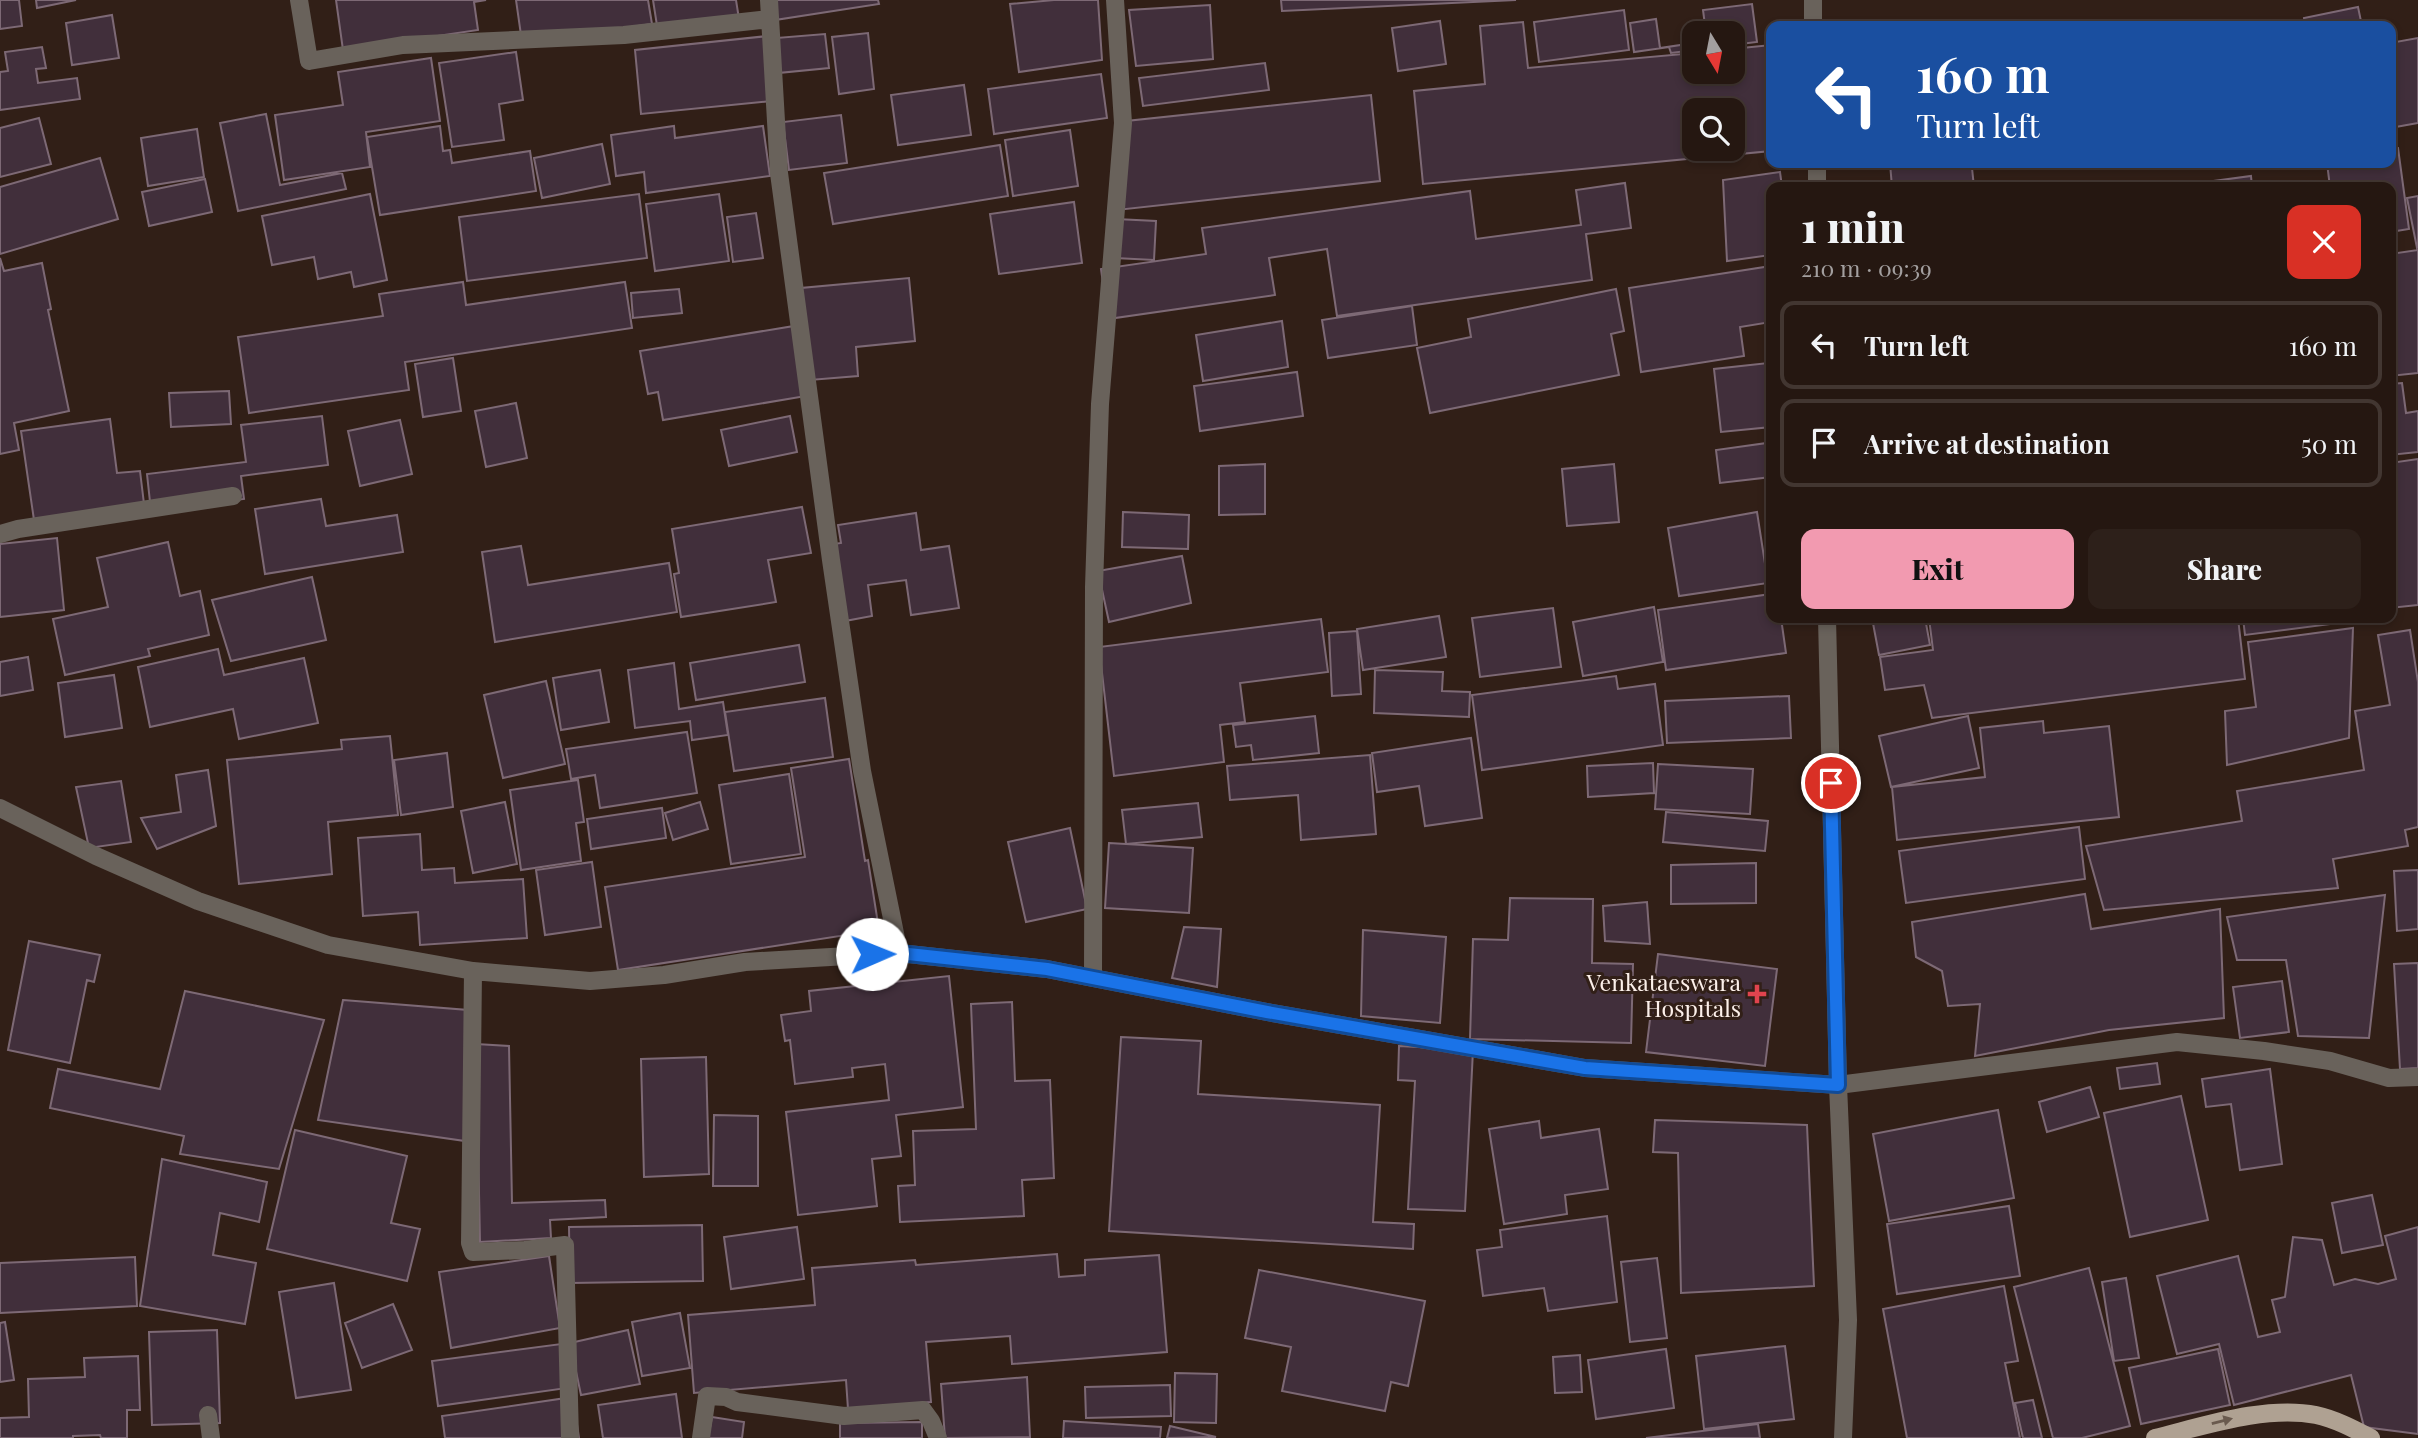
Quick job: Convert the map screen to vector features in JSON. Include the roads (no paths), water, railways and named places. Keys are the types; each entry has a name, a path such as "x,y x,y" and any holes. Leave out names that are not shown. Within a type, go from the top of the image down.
{"main road":[{"path":"2155,1438 2234,1418 2279,1413 2315,1415 2371,1438"}],"street":[{"path":"299,0 309,61 403,45 624,35 770,19"},
{"path":"769,0 779,173 862,771 899,953"},
{"path":"1093,978 1094,587 1100,417 1123,123 1115,0"},
{"path":"1813,0 1814,21"},
{"path":"0,534 233,496"},
{"path":"1827,623 1838,1085 1848,1320 1843,1438"},
{"path":"0,808 96,856 198,901 328,945 473,971 590,981 664,975 745,962 899,953 1047,969 1267,1012 1585,1068 1838,1085 2177,1042 2330,1061 2389,1078 2418,1077"},
{"path":"473,971 470,1243 473,1252 565,1245 570,1438"},
{"path":"701,1438 707,1396 844,1416 923,1410 938,1438"},
{"path":"208,1415 211,1438"}],"place":[{"name":"Venkataeswara Hospitals","path":"1757,994"}]}
